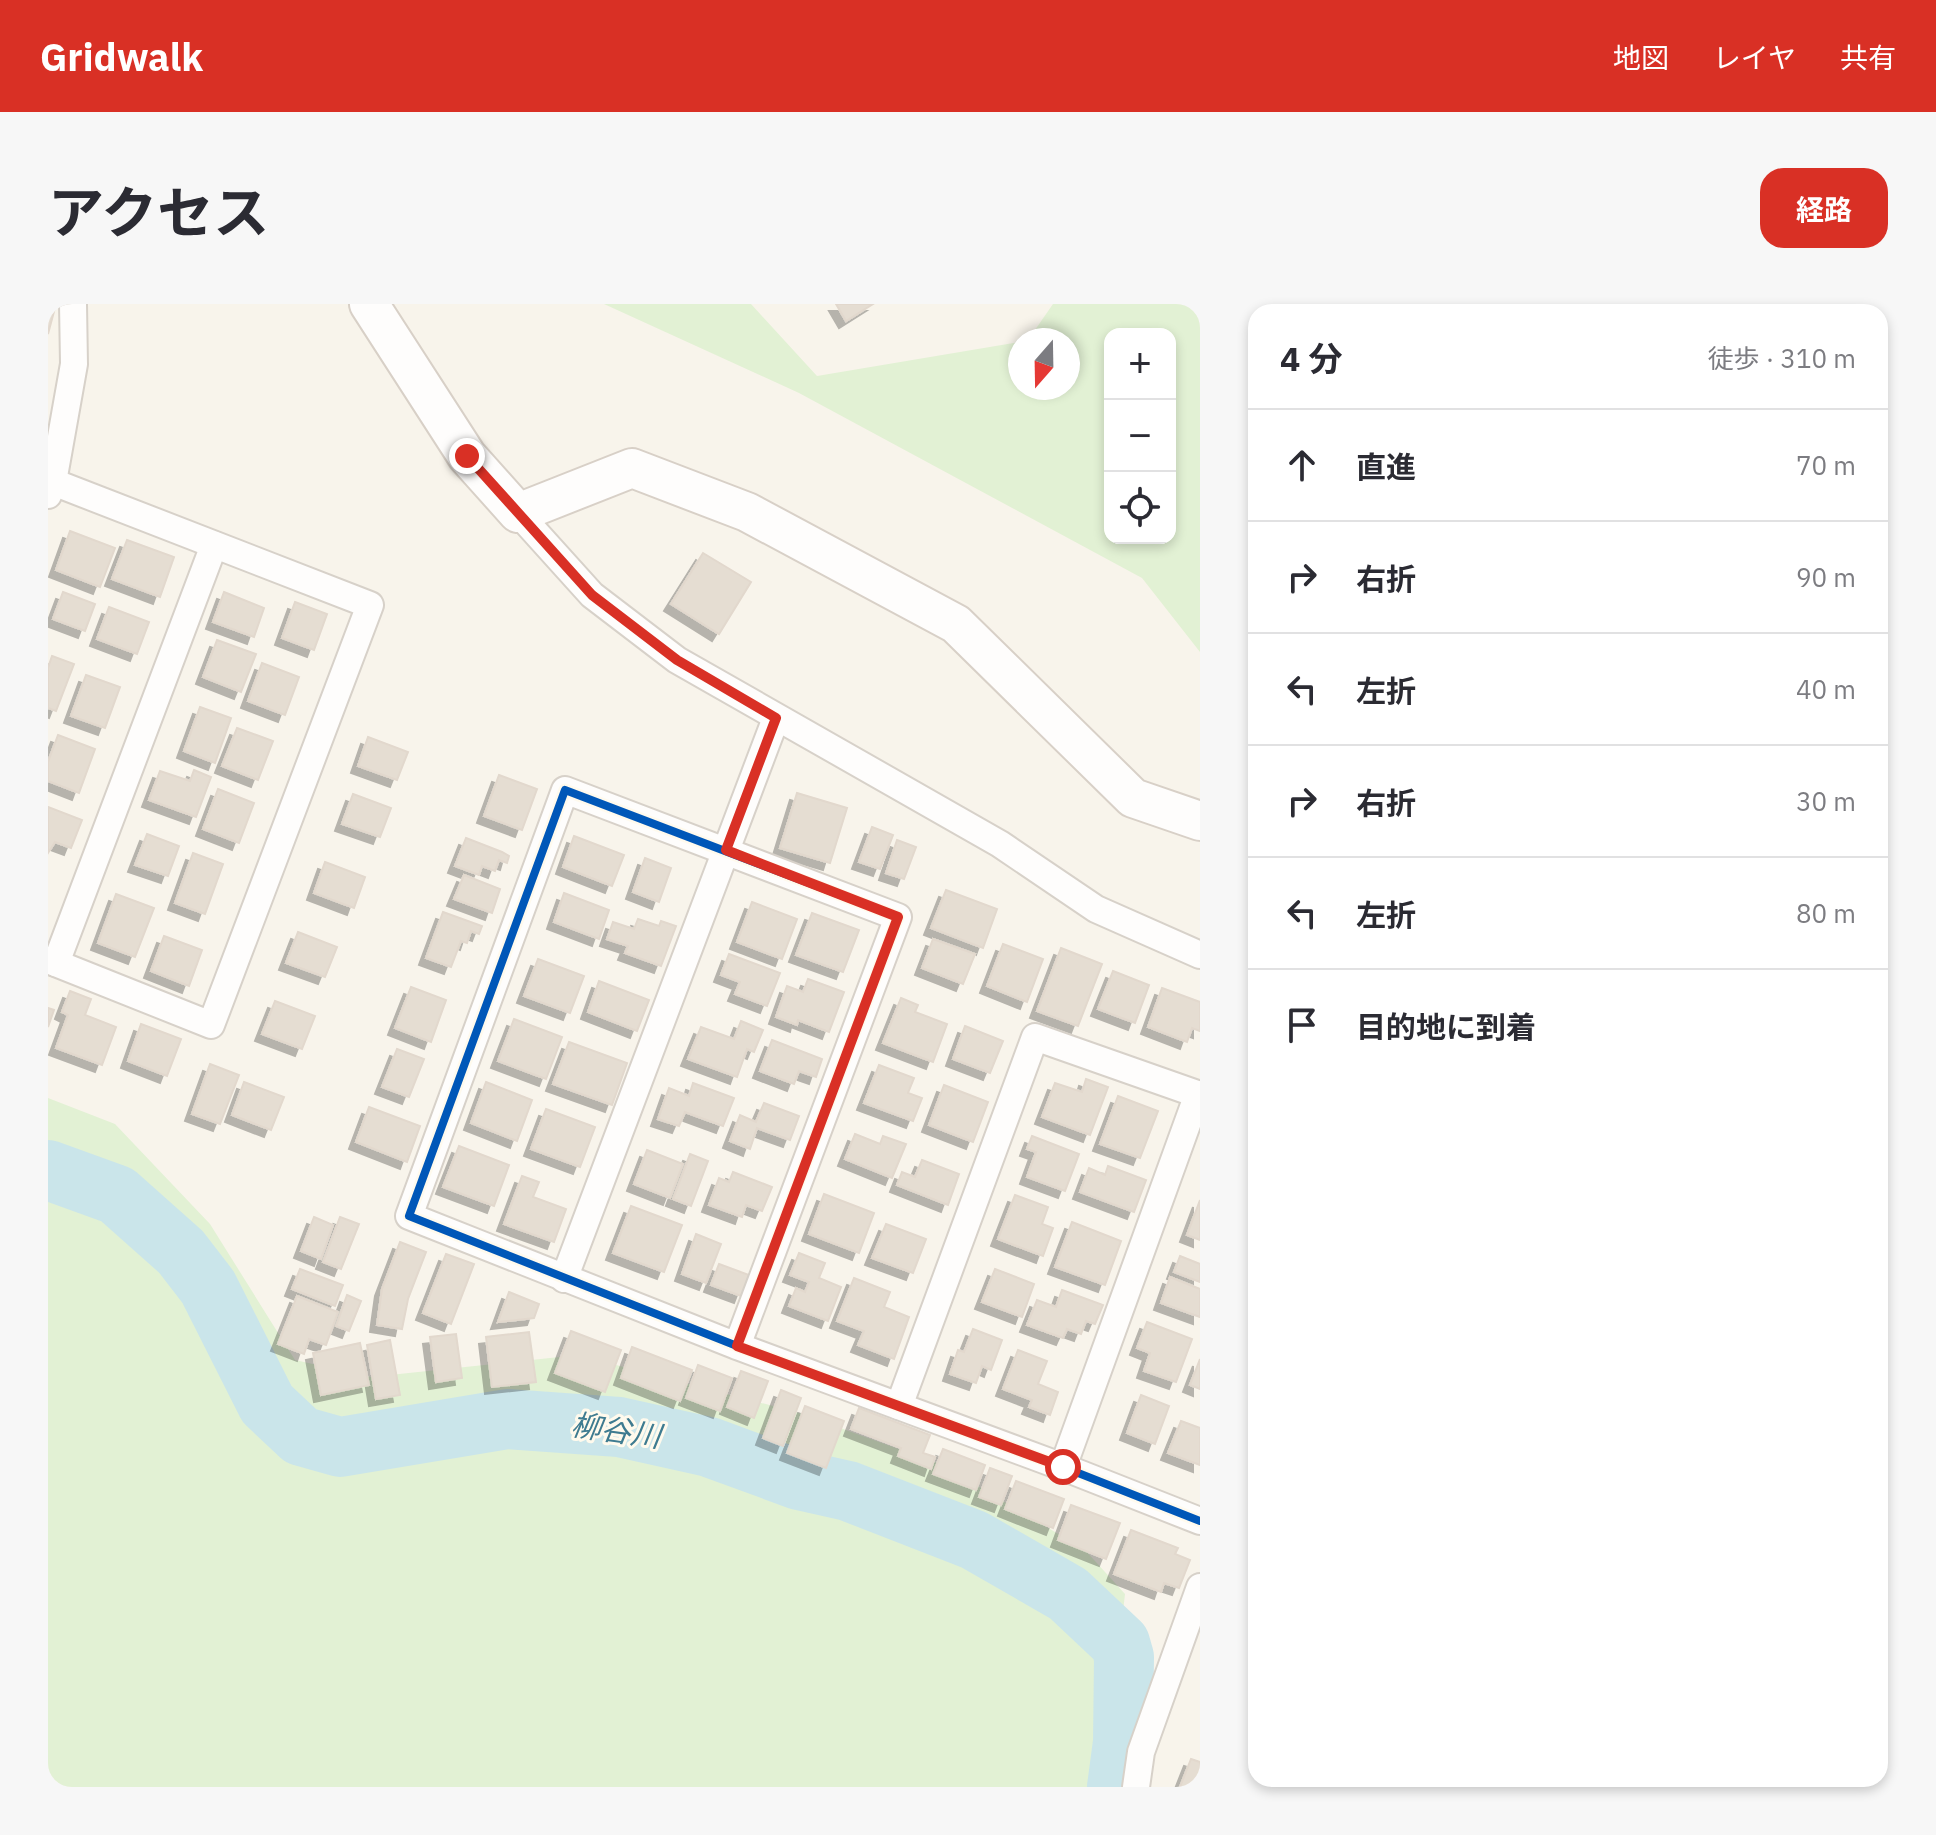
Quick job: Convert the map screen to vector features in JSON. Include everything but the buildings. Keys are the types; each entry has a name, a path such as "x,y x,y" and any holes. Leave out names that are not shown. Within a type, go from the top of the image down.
{"street":[{"path":"73,304 74,364 50,489 214,545 370,605 211,1025 52,961 214,545"},
{"path":"369,304 467,456 592,595 677,660 1000,844 1096,909 1200,955"},
{"path":"518,513 632,468 747,512 956,624 1133,798 1200,821"},
{"path":"564,1279 776,718"},
{"path":"737,1346 898,917 565,790 409,1216 737,1346 1200,1521"},
{"path":"899,1406 1035,1037 1199,1094 1063,1467"},
{"path":"1136,1787 1141,1752 1200,1587"}],"green space":[{"path":"604,304 751,304 817,376 1008,344 1008,400 1080,400 1080,328 1036,328 1053,304 1200,304 1200,652 1142,578 799,393"},
{"path":"48,1098 115,1124 210,1224 295,1360 371,1377 578,1355 796,1412 943,1465 1085,1550 1125,1594 1106,1761 1124,1787 48,1787"}],"waterway":[{"name":"柳谷川","path":"48,1170 117,1195 181,1252 208,1287 267,1404 301,1436 340,1447 507,1419 619,1427 709,1447 799,1480 848,1491 974,1540 1068,1594 1120,1643 1124,1657 1123,1742 1117,1787"}],"cycle path":[{"path":"737,1346 898,917 565,790 409,1216 737,1346 1200,1521"}],"route":[{"path":"467,456 592,595 677,660 776,718 726,850 898,917 737,1346 1063,1467"}]}
